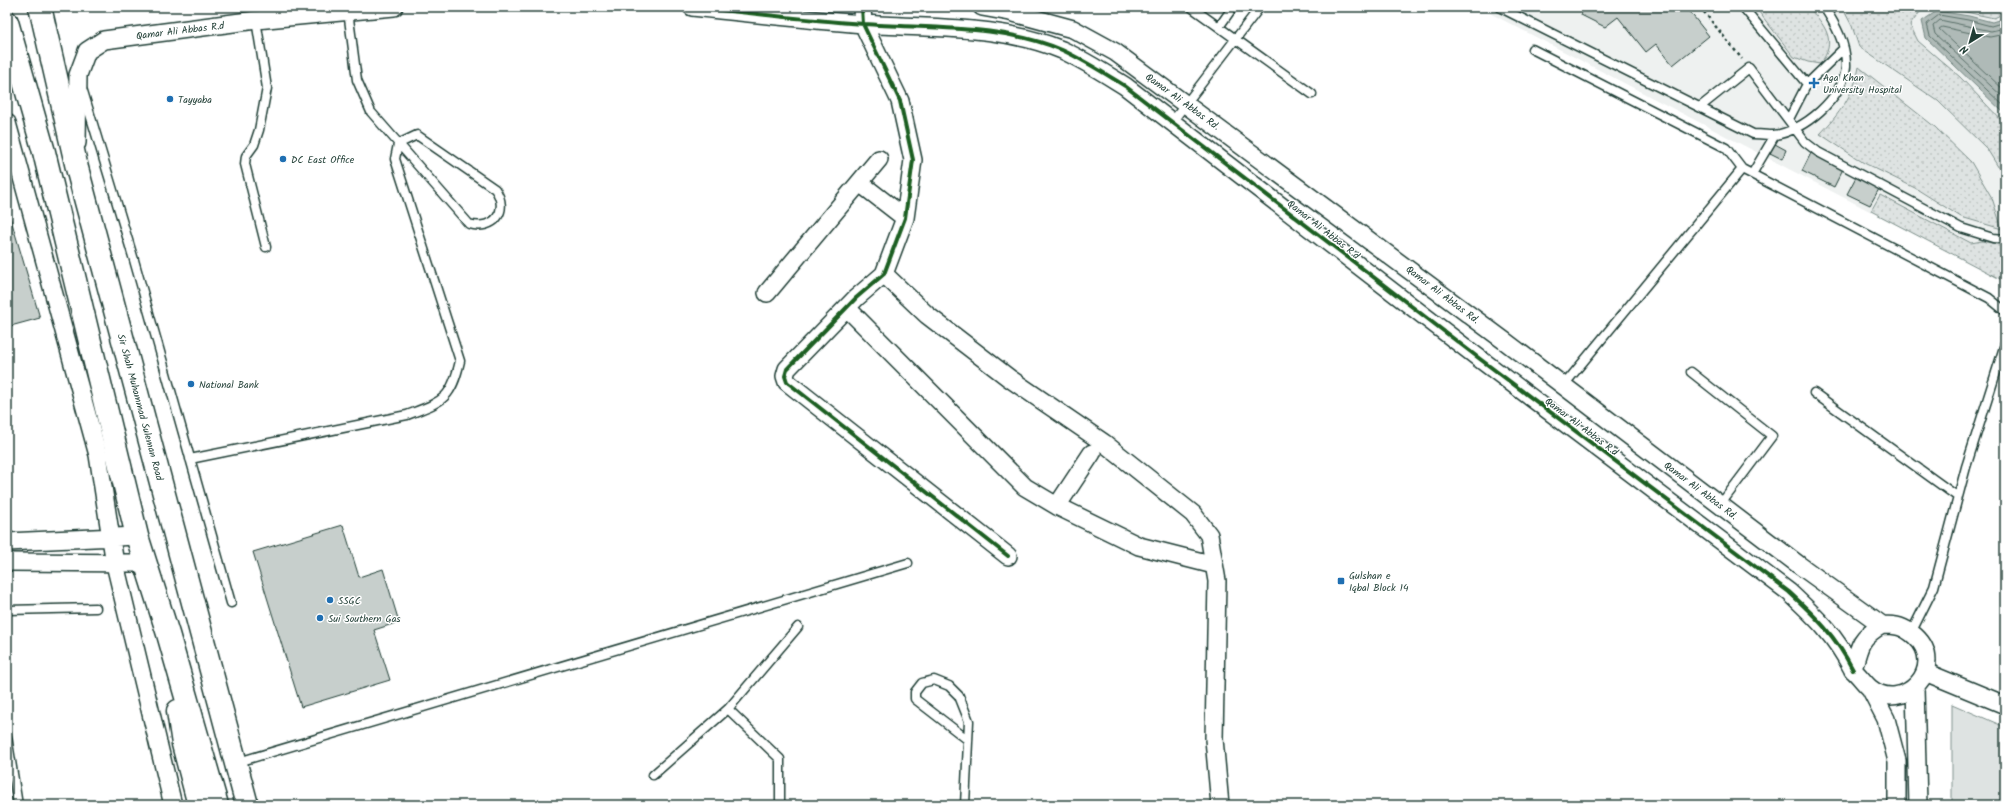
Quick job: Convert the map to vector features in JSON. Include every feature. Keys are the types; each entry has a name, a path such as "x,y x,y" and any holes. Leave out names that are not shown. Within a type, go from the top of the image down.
{"highway":[{"name":"Sir Shah Muhammad Suleman Road","path":"40,7 77,168 247,805"},
{"path":"7,22 44,152 137,536 168,634 217,805"},
{"path":"168,634 183,744 199,805"},
{"path":"203,636 261,805"}],"street":[{"name":"Qamar Ali Abbas R.d","path":"77,168 78,75 87,51 104,40 348,9 394,7"},
{"name":"Qamar Ali Abbas R.d","path":"692,7 863,24 985,30 1029,39 1060,49 1086,61 1125,86 1473,354 1789,592 1823,623 1841,647 1853,670"},
{"path":"862,7 863,24 900,101 913,160 905,218 884,274 847,308 787,369 785,376 787,382 1008,556"},
{"name":"Qamar Ali Abbas Rd.","path":"982,7 1010,12 1073,29 1115,52 1186,103 1564,385 1720,505 1882,625"},
{"path":"7,123 98,456 115,564 172,805"},
{"path":"767,293 879,159"},
{"path":"860,183 905,218"},
{"path":"884,274 927,315 1009,378 1104,443 1193,514 1210,536 1217,581 1214,739 1220,805"},
{"path":"847,308 1025,487 1057,506 1139,546 1214,565"},
{"path":"1057,506 1092,453"},
{"path":"7,542 137,536"},
{"path":"7,562 115,564 145,563"},
{"path":"1870,688 1885,695 1901,695 1915,687 1925,672 1928,659 1924,644 1911,632 1898,625 1882,625 1868,633 1859,645 1853,670 1870,688 1886,719 1897,761 1897,805"},
{"path":"1925,672 2005,705"},
{"path":"1915,687 1918,805"}],"lane":[{"path":"1191,7 1312,94"},
{"path":"1219,27 1233,7"},
{"path":"1172,122 1260,7"},
{"path":"1499,7 1752,134 1775,135 1794,128 1815,115 1830,101 1842,81 1846,66 1839,32 1824,7"},
{"path":"1743,7 1807,84"},
{"path":"348,9 357,80 371,112 398,144 469,224 479,227 487,226 496,219 501,205 500,196 495,189 417,136 398,144"},
{"path":"256,20 267,88 259,130 254,145 246,156 245,164 266,247"},
{"path":"1532,49 1726,148 1742,169 2001,302 2005,311"},
{"path":"1789,119 1807,84 1843,49"},
{"path":"1700,107 1749,68 1805,142 1818,152 1961,228 1993,238 2005,239"},
{"path":"78,75 134,260 231,603"},
{"path":"1752,174 1775,135"},
{"path":"190,459 407,414 439,402 454,384 460,361 395,159 398,144"},
{"path":"1564,385 1742,169"},
{"path":"1911,632 1934,587 1958,497 2005,344"},
{"path":"1691,372 1772,436 1720,505"},
{"path":"1814,393 1958,497"},
{"path":"245,760 908,563"},
{"path":"7,610 96,608"},
{"path":"653,775 728,709 798,627"},
{"path":"964,805 968,740 969,721 959,696 949,686 934,680 922,683 915,692 915,699 968,740"},
{"path":"728,709 780,759 780,805"},
{"path":"7,736 18,805"}],"path":[{"path":"1700,7 1749,68"}],"shaded area":[{"name":"Aga Khan University Hospital","path":"1478,7 2005,7 2005,279 2002,280"},
{"path":"1755,7 1808,7 1820,20 1829,41 1825,56 1820,64 1794,57"},
{"path":"1842,7 1933,7 1920,12 1910,25 1918,41 1960,77 2005,124 2005,178 1987,149 1938,101 1859,47 1852,26"},
{"path":"1942,7 2005,7 2005,13 1994,18"},
{"path":"1859,67 1935,127 1971,162 1992,198 2002,229 1961,217 1915,188 1864,163 1820,134 1845,104 1857,77"},
{"path":"1880,195 1971,243 1982,241 2000,245 2002,280 1871,211"},
{"path":"1952,704 2005,727 2005,805 1952,805"}],"water":[{"path":"1937,11 1969,16 1992,22 2005,18 2005,114 1926,38 1922,21"}],"building":[{"path":"1584,7 1686,7 1709,36 1673,65 1656,44 1646,52 1618,17 1605,27 1581,15"},
{"path":"1775,144 1786,150 1782,159 1770,153"},
{"path":"1811,153 1843,169 1834,187 1802,171"},
{"path":"1856,177 1879,189 1870,205 1847,194"},
{"path":"7,206 40,318 7,327"},
{"name":"SSGC","path":"343,525 359,577 383,569 399,622 374,630 390,680 301,707 253,552"}],"cycle path":[{"path":"692,7 843,22 964,29 990,32 1038,42 1062,50 1086,62 1125,86 1480,359 1789,592 1825,628 1853,670"},
{"path":"862,7 863,24 900,101 913,160 905,218 884,274 856,298 787,369 785,376 787,382 1008,556"}],"place":[{"name":"Aga Khan University Hospital","path":"1814,83"},
{"name":"Tayyaba","path":"170,99"},
{"name":"DC East Office","path":"283,159"},
{"name":"National Bank","path":"191,384"},
{"name":"Gulshan e Iqbal Block 14","path":"1341,581"},
{"name":"SSGC","path":"330,600"},
{"name":"Sui Southern Gas","path":"320,618"}]}
